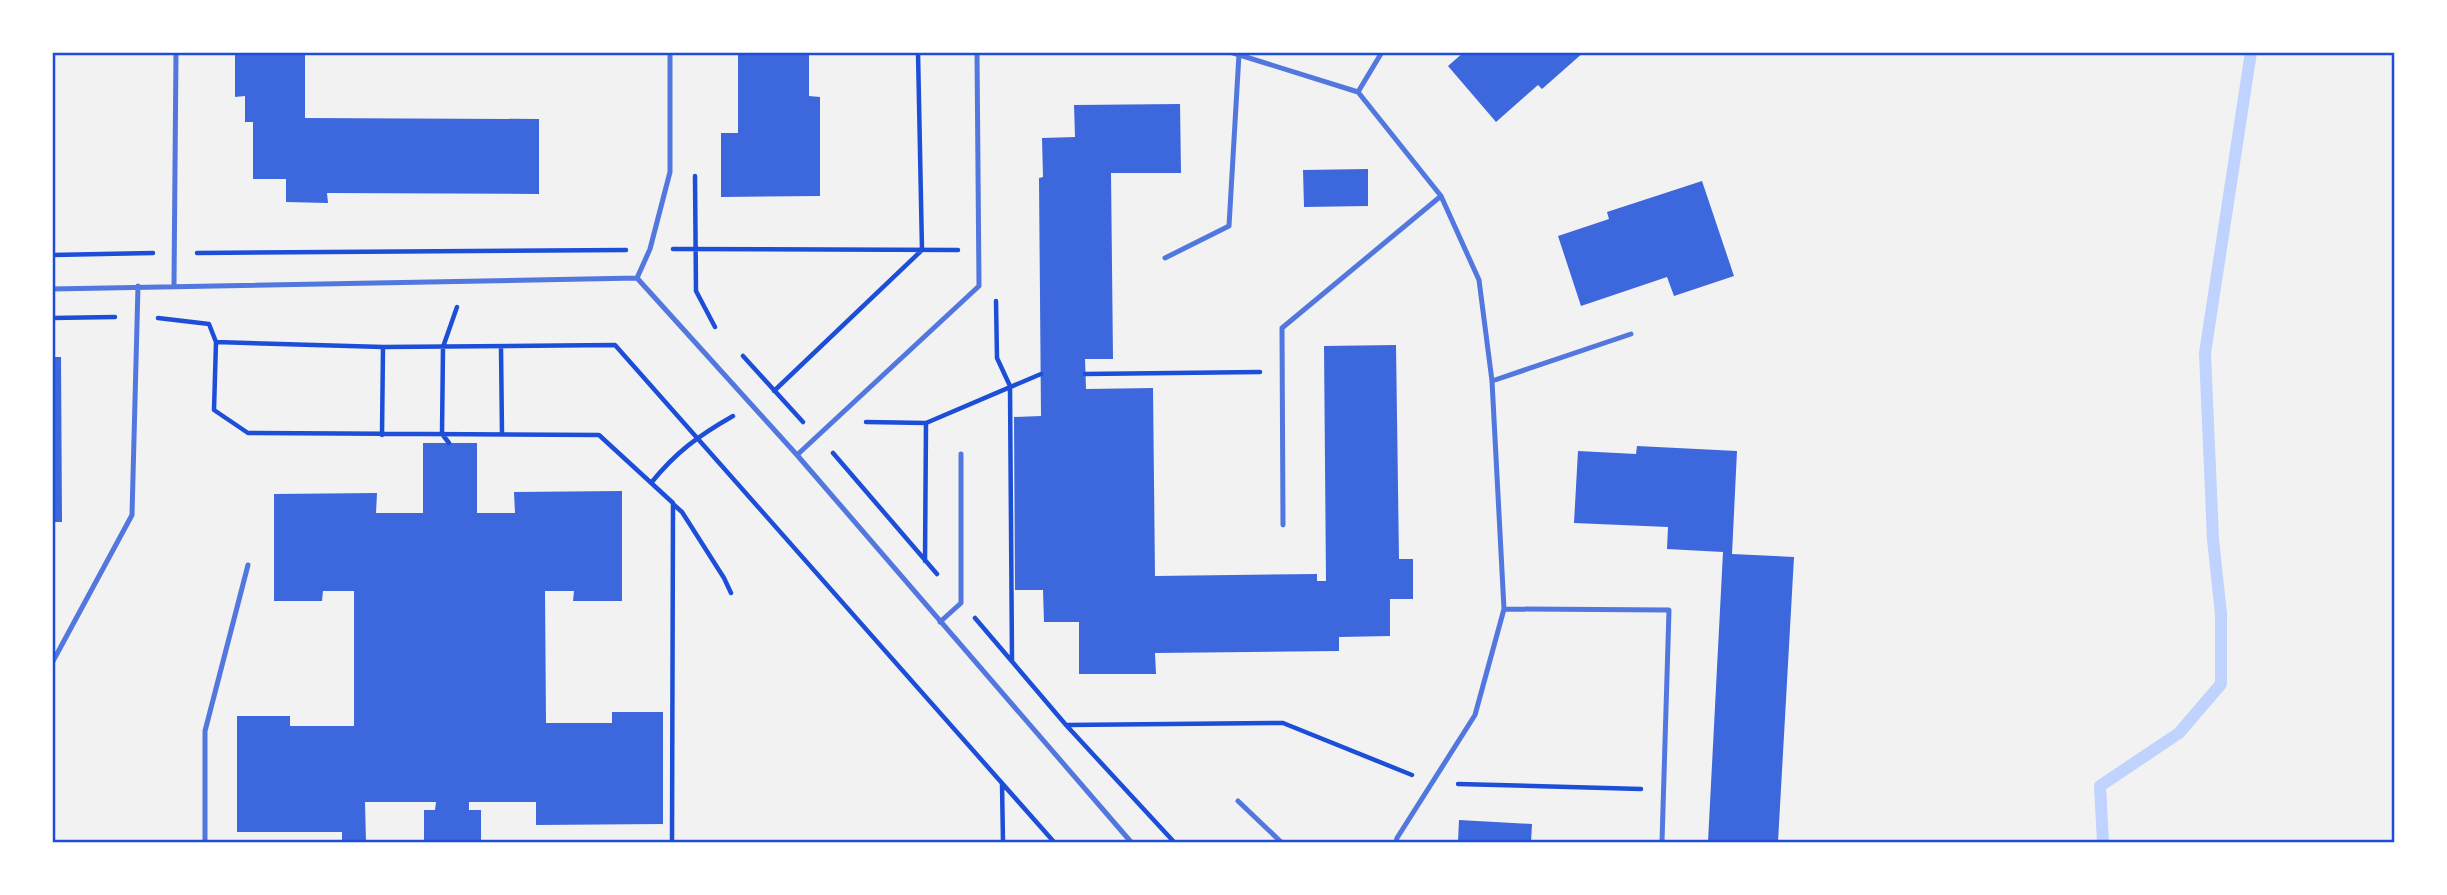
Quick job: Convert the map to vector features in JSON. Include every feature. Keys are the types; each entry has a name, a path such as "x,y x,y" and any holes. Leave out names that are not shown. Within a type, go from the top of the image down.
{"lane":[{"path":"174,285 176,52"},
{"path":"637,278 650,249 670,172 670,52"},
{"path":"797,455 979,286 977,52"},
{"path":"1230,52 1358,92 1441,196 1479,281 1492,381 1504,609 1475,716 1396,842"},
{"path":"1358,92 1382,52"},
{"path":"1165,258 1229,226 1239,54"},
{"path":"1283,525 1282,328 1441,196"},
{"path":"52,289 637,278 797,455 1130,842"},
{"path":"52,663 132,515 138,286"},
{"path":"1492,381 1631,334"},
{"path":"940,622 961,603 961,454"},
{"path":"205,842 205,731 248,565"},
{"path":"1504,609 1669,610 1662,842"},
{"path":"1238,801 1281,842"}],"path":[{"path":"775,390 922,250 918,52"},
{"path":"52,255 650,249 957,250"},
{"path":"696,249 695,291 723,335"},
{"path":"996,290 997,358 1010,386 1012,661"},
{"path":"449,443 442,434 443,347 457,307"},
{"path":"52,318 138,316 209,324 216,342 214,410 248,433 599,435 682,512 731,593"},
{"path":"216,342 383,347 615,345 1054,842"},
{"path":"382,435 383,347"},
{"path":"501,347 502,435"},
{"path":"740,354 832,453 1066,725 1174,842"},
{"path":"1086,374 1282,371"},
{"path":"856,429 864,422 926,423 1041,374"},
{"path":"925,561 926,423"},
{"path":"651,483 674,455 696,437"},
{"path":"832,453 840,445"},
{"path":"672,842 673,503"},
{"path":"1066,725 1283,723 1432,783 1664,789"},
{"path":"1002,783 1003,842"}],"building":[{"path":"235,52 305,52 305,118 539,119 539,194 327,193 328,203 286,202 286,179 253,179 253,122 245,122 245,96 235,97"},
{"path":"738,52 809,52 809,96 820,97 820,196 721,197 721,133 738,133"},
{"path":"1464,52 1584,52 1542,89 1538,85 1496,122 1448,66"},
{"path":"1180,104 1181,173 1111,173 1113,359 1085,359 1086,389 1153,388 1155,576 1317,574 1317,581 1326,581 1324,346 1396,345 1399,559 1413,559 1413,599 1390,599 1390,636 1339,637 1339,651 1155,653 1156,674 1079,674 1079,622 1044,622 1043,590 1015,590 1014,417 1041,416 1039,178 1043,177 1042,138 1075,137 1074,105"},
{"path":"1368,169 1368,206 1304,207 1303,170"},
{"path":"1702,181 1734,276 1674,296 1667,277 1581,306 1558,236 1609,219 1607,212"},
{"path":"52,357 61,357 62,522 52,522"},
{"path":"423,443 477,443 477,513 515,513 514,492 622,491 622,601 573,601 574,591 545,591 546,723 612,723 612,712 663,712 663,824 536,825 536,802 469,802 469,810 481,810 481,842 424,842 424,810 435,810 436,802 365,802 366,842 342,842 342,832 237,832 237,716 290,716 290,726 354,726 354,591 323,591 322,601 274,601 274,494 377,493 376,513 423,513"},
{"path":"1637,446 1737,451 1732,554 1794,557 1778,842 1708,842 1723,552 1667,549 1668,527 1574,523 1578,451 1636,454"},
{"path":"1459,820 1532,824 1531,842 1458,842"}],"waterway":[{"path":"2103,842 2100,786 2179,733 2221,684 2221,614 2213,539 2205,353 2251,52"}]}
